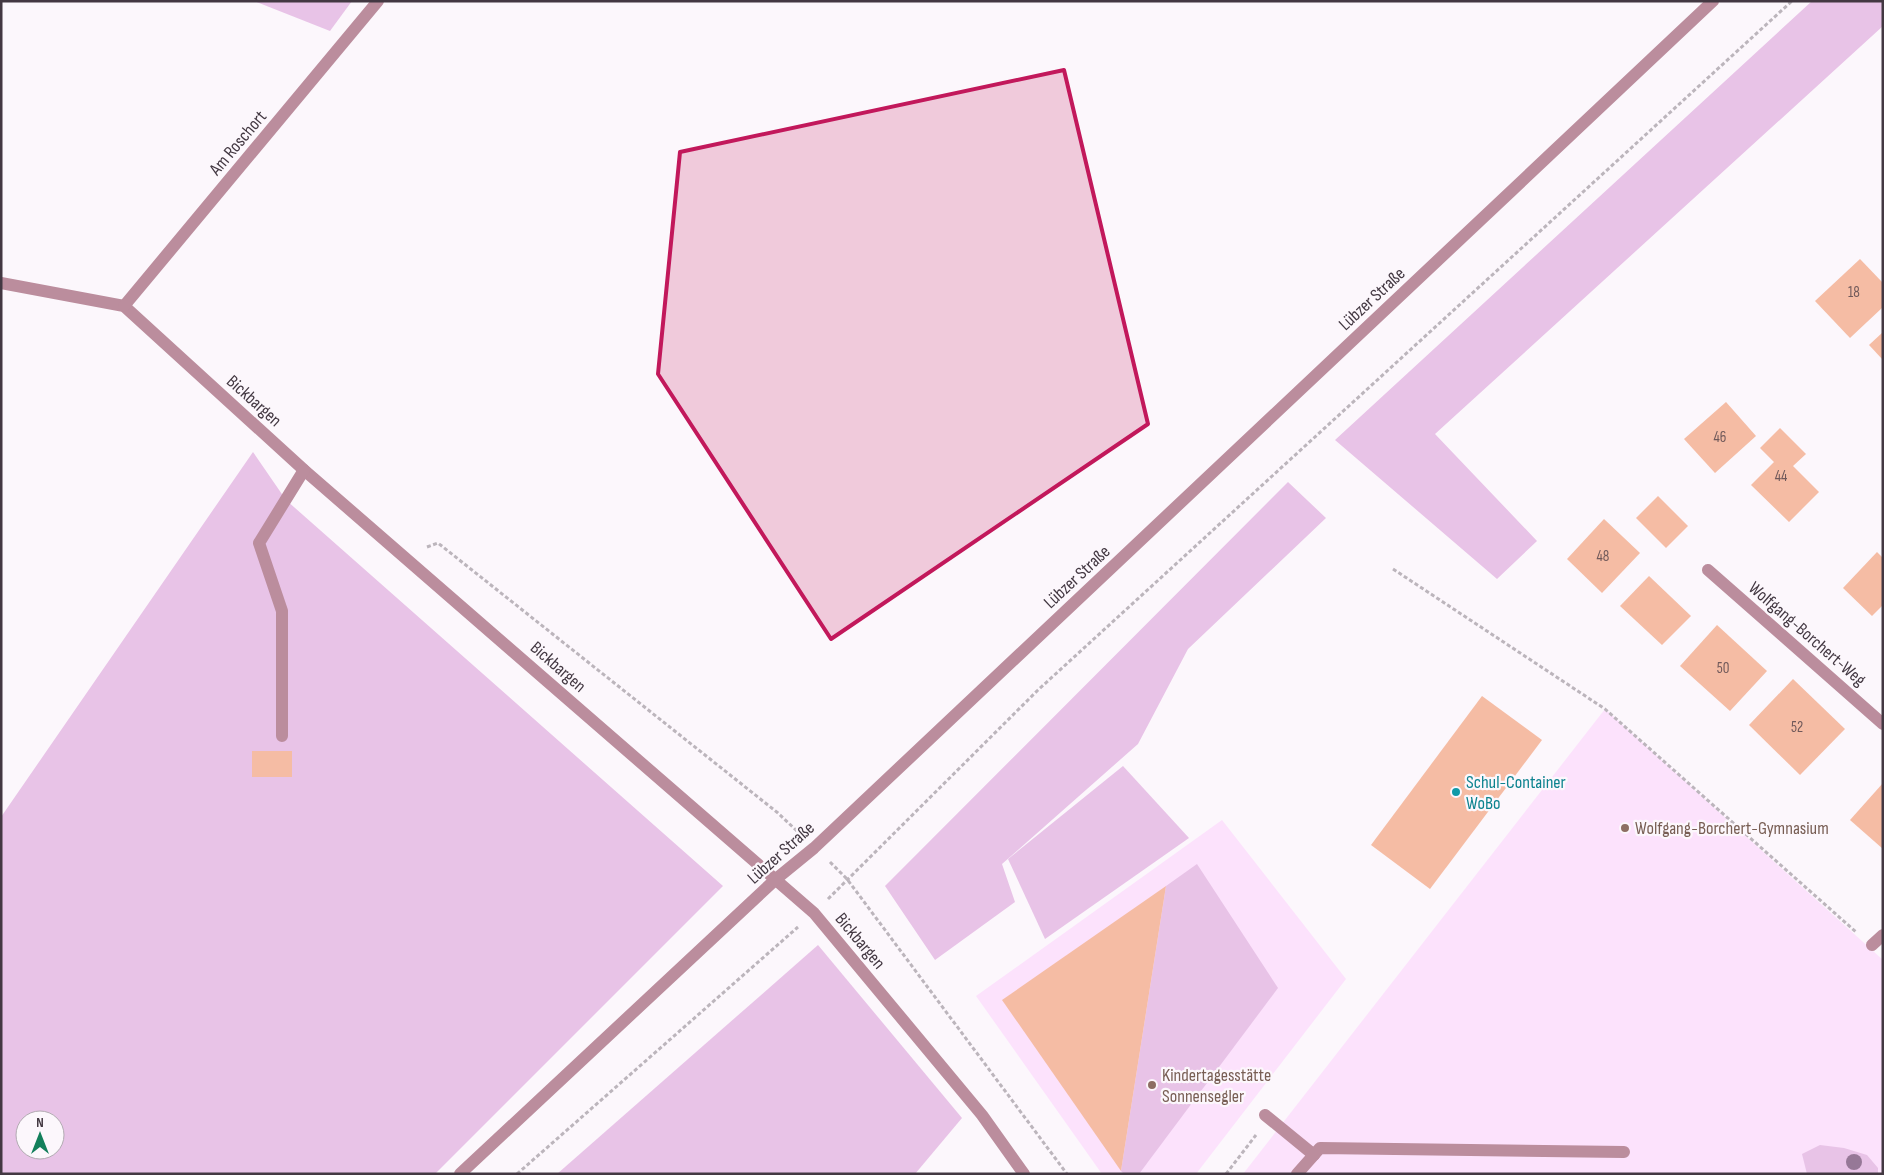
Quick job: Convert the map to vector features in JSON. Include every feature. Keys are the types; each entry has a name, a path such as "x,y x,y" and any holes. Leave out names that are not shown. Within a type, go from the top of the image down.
{"street":[{"name":"Am Roschort","path":"124,306 378,1"},
{"name":"Lübzer Straße","path":"460,1174 776,879 814,848 1714,1"},
{"path":"1,283 124,306"},
{"name":"Bickbargen","path":"124,306 304,470 814,913 982,1115 1024,1174"},
{"path":"282,736 282,611 259,543 304,470"},
{"name":"Wolfgang-Borchert-Weg","path":"1708,570 1883,724"},
{"path":"1872,946 1883,935"},
{"path":"1267,1117 1314,1155"},
{"path":"1297,1174 1320,1148 1624,1152"}],"path":[{"path":"517,1174 814,913 1038,690 1792,1"},
{"path":"438,543 778,813 847,879 1067,1174"},
{"path":"1393,569 1605,710 1872,946"},
{"path":"1226,1174 1267,1117"}],"highlighted area":[{"path":"1064,70 1148,424 831,639 658,374 680,152"}],"shaded area":[{"path":"254,1 352,1 330,31"},
{"path":"1812,1 1883,1 1883,26 1435,434 1537,541 1497,579 1335,440"},
{"path":"253,452 286,500 723,886 435,1174 1,1174 1,817"},
{"path":"1288,482 1326,518 1188,649 1138,744 1002,864 1015,902 935,960 885,886"},
{"name":"Wolfgang-Borchert-Gymnasium","path":"1605,709 1883,960 1883,1174 1243,1174"},
{"path":"1123,766 1189,838 1045,939 1008,859"},
{"name":"Kindertagesstätte Sonnensegler","path":"1222,820 1346,979 1196,1174 1102,1174 976,996"},
{"path":"1197,864 1278,988 1139,1174 1124,1174 1121,1171 1166,886"},
{"path":"818,945 962,1118 915,1174 557,1174"},
{"path":"1820,1145 1844,1148 1867,1155 1878,1168 1878,1174 1807,1174 1802,1154"}],"building":[{"path":"1860,259 1883,283 1883,307 1850,338 1815,301"},
{"path":"1883,332 1883,360 1869,345"},
{"path":"1726,402 1756,436 1715,473 1684,439"},
{"path":"1780,428 1806,454 1793,466 1819,492 1789,522 1751,485 1774,462 1760,448"},
{"path":"1658,496 1688,526 1666,548 1636,518"},
{"path":"1604,519 1640,553 1602,593 1567,559"},
{"path":"1877,552 1883,558 1883,605 1872,616 1843,588"},
{"path":"1649,576 1691,616 1662,645 1620,606"},
{"path":"1717,625 1767,671 1730,711 1680,666"},
{"path":"1793,679 1845,729 1800,775 1749,725"},
{"name":"Schul-Container WoBo","path":"1482,696 1542,740 1430,889 1371,845"},
{"path":"252,751 292,751 292,777 252,777"},
{"path":"1883,783 1883,849 1850,820"},
{"path":"1166,886 1121,1171 1002,1000"}],"place":[{"name":"Schul-Container WoBo","path":"1456,792"},
{"name":"Wolfgang-Borchert-Gymnasium","path":"1625,828"},
{"name":"Kindertagesstätte Sonnensegler","path":"1152,1085"}]}
